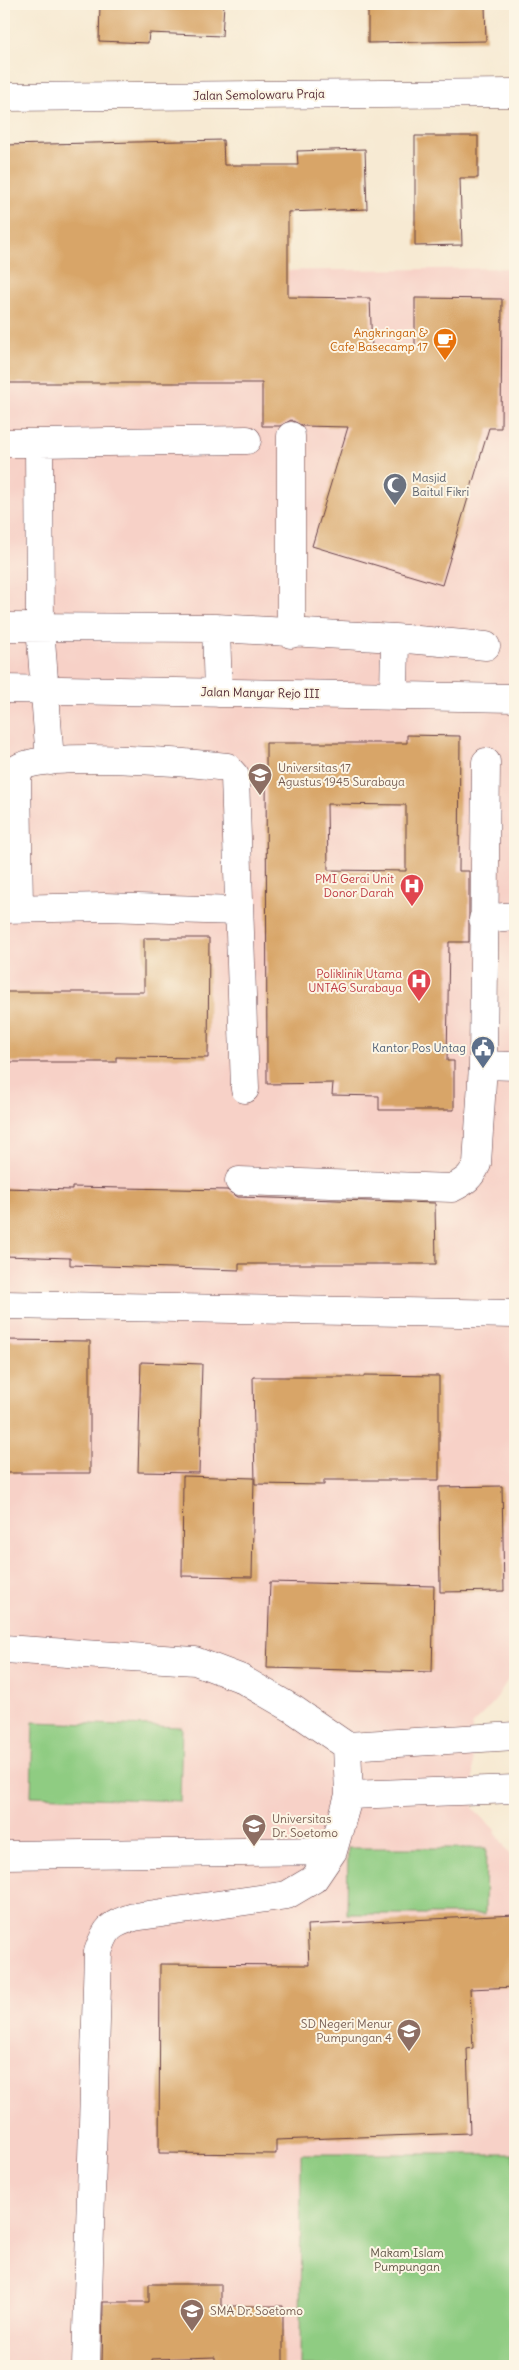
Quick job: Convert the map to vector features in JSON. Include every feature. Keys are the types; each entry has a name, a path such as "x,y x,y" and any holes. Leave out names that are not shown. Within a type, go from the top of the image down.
{"street":[{"name":"Jalan Semolowaru Praja","path":"4,97 515,93"},
{"path":"291,436 291,634"},
{"path":"4,443 248,440"},
{"path":"39,443 40,626 50,761"},
{"path":"4,626 216,628 291,634 394,638 486,646"},
{"path":"216,628 218,693"},
{"path":"394,638 394,696"},
{"name":"Jalan Manyar Rejo III","path":"4,689 515,698"},
{"path":"238,911 104,906 11,908 18,769 23,764 50,761 137,759 227,767 232,770 235,776 245,1090"},
{"path":"239,1180 452,1188 463,1183 471,1176 477,1164 482,1065 486,762"},
{"path":"483,919 515,916"},
{"path":"482,1065 515,1066"},
{"path":"4,1305 515,1314"},
{"path":"4,1649 195,1661 240,1678 293,1709 348,1746 515,1736"},
{"path":"86,2366 98,1952 104,1933 116,1922 134,1917 287,1895 314,1879 333,1851 349,1795 348,1746"},
{"path":"349,1795 515,1789"},
{"path":"4,1855 333,1851"}],"shaded area":[{"path":"515,268 515,1668 494,1702 472,1725 474,1809 494,1829 515,1864 514,2154 301,2154 300,2366 4,2366 4,274"}],"green space":[{"path":"33,1722 182,1727 180,1801 31,1796"},
{"path":"348,1848 486,1848 485,1914 347,1914"},
{"name":"Makam Islam Pumpungan","path":"301,2154 514,2154 513,2366 300,2366"}],"building":[{"path":"100,4 224,4 222,36 149,33 148,43 99,41"},
{"path":"368,4 485,4 486,41 368,43"},
{"path":"415,136 478,136 478,178 460,178 462,245 415,246"},
{"path":"223,140 224,165 298,165 297,151 365,149 367,209 288,212 288,297 370,298 372,351 415,351 415,298 502,299 501,428 489,428 442,585 312,546 348,427 303,426 291,420 280,426 262,426 262,383 4,383 4,145"},
{"path":"407,735 460,736 459,871 469,871 469,942 449,942 447,1061 454,1061 454,1110 379,1110 379,1096 332,1095 333,1083 267,1084 266,743 407,743","holes":["327,804 406,805 406,871 328,870"]},
{"path":"144,938 209,938 208,1058 116,1057 116,1062 4,1062 4,992 144,992"},
{"path":"72,1187 227,1190 238,1197 435,1203 436,1264 239,1264 239,1270 70,1265 70,1258 4,1256 4,1188 72,1190"},
{"path":"4,1340 90,1341 90,1473 4,1473"},
{"path":"141,1362 202,1364 199,1473 138,1472"},
{"path":"364,1375 439,1376 439,1480 324,1480 324,1485 255,1484 253,1377 364,1377"},
{"path":"183,1476 254,1478 252,1577 182,1576"},
{"path":"502,1486 504,1591 440,1592 439,1487"},
{"path":"270,1582 434,1586 432,1672 267,1668"},
{"path":"515,1915 515,1987 470,1989 473,2048 467,2049 470,2133 276,2140 276,2154 159,2153 160,1964 309,1965 307,1925"},
{"name":"SMA Dr. Soetomo","path":"149,2284 221,2284 221,2306 283,2306 283,2366 215,2366 215,2357 152,2359 152,2366 102,2366 103,2302 149,2302"}],"place":[{"name":"Angkringan & Cafe Basecamp 17","path":"445,361"},
{"name":"Masjid Baitul Fikri","path":"395,506"},
{"name":"Universitas 17 Agustus 1945 Surabaya","path":"260,796"},
{"name":"PMI Gerai Unit Donor Darah","path":"412,907"},
{"name":"Poliklinik Utama UNTAG Surabaya","path":"419,1002"},
{"name":"Kantor Pos Untag","path":"483,1069"},
{"name":"Universitas Dr. Soetomo","path":"254,1847"},
{"name":"SD Negeri Menur Pumpungan 4","path":"409,2052"},
{"name":"SMA Dr. Soetomo","path":"192,2332"}]}
